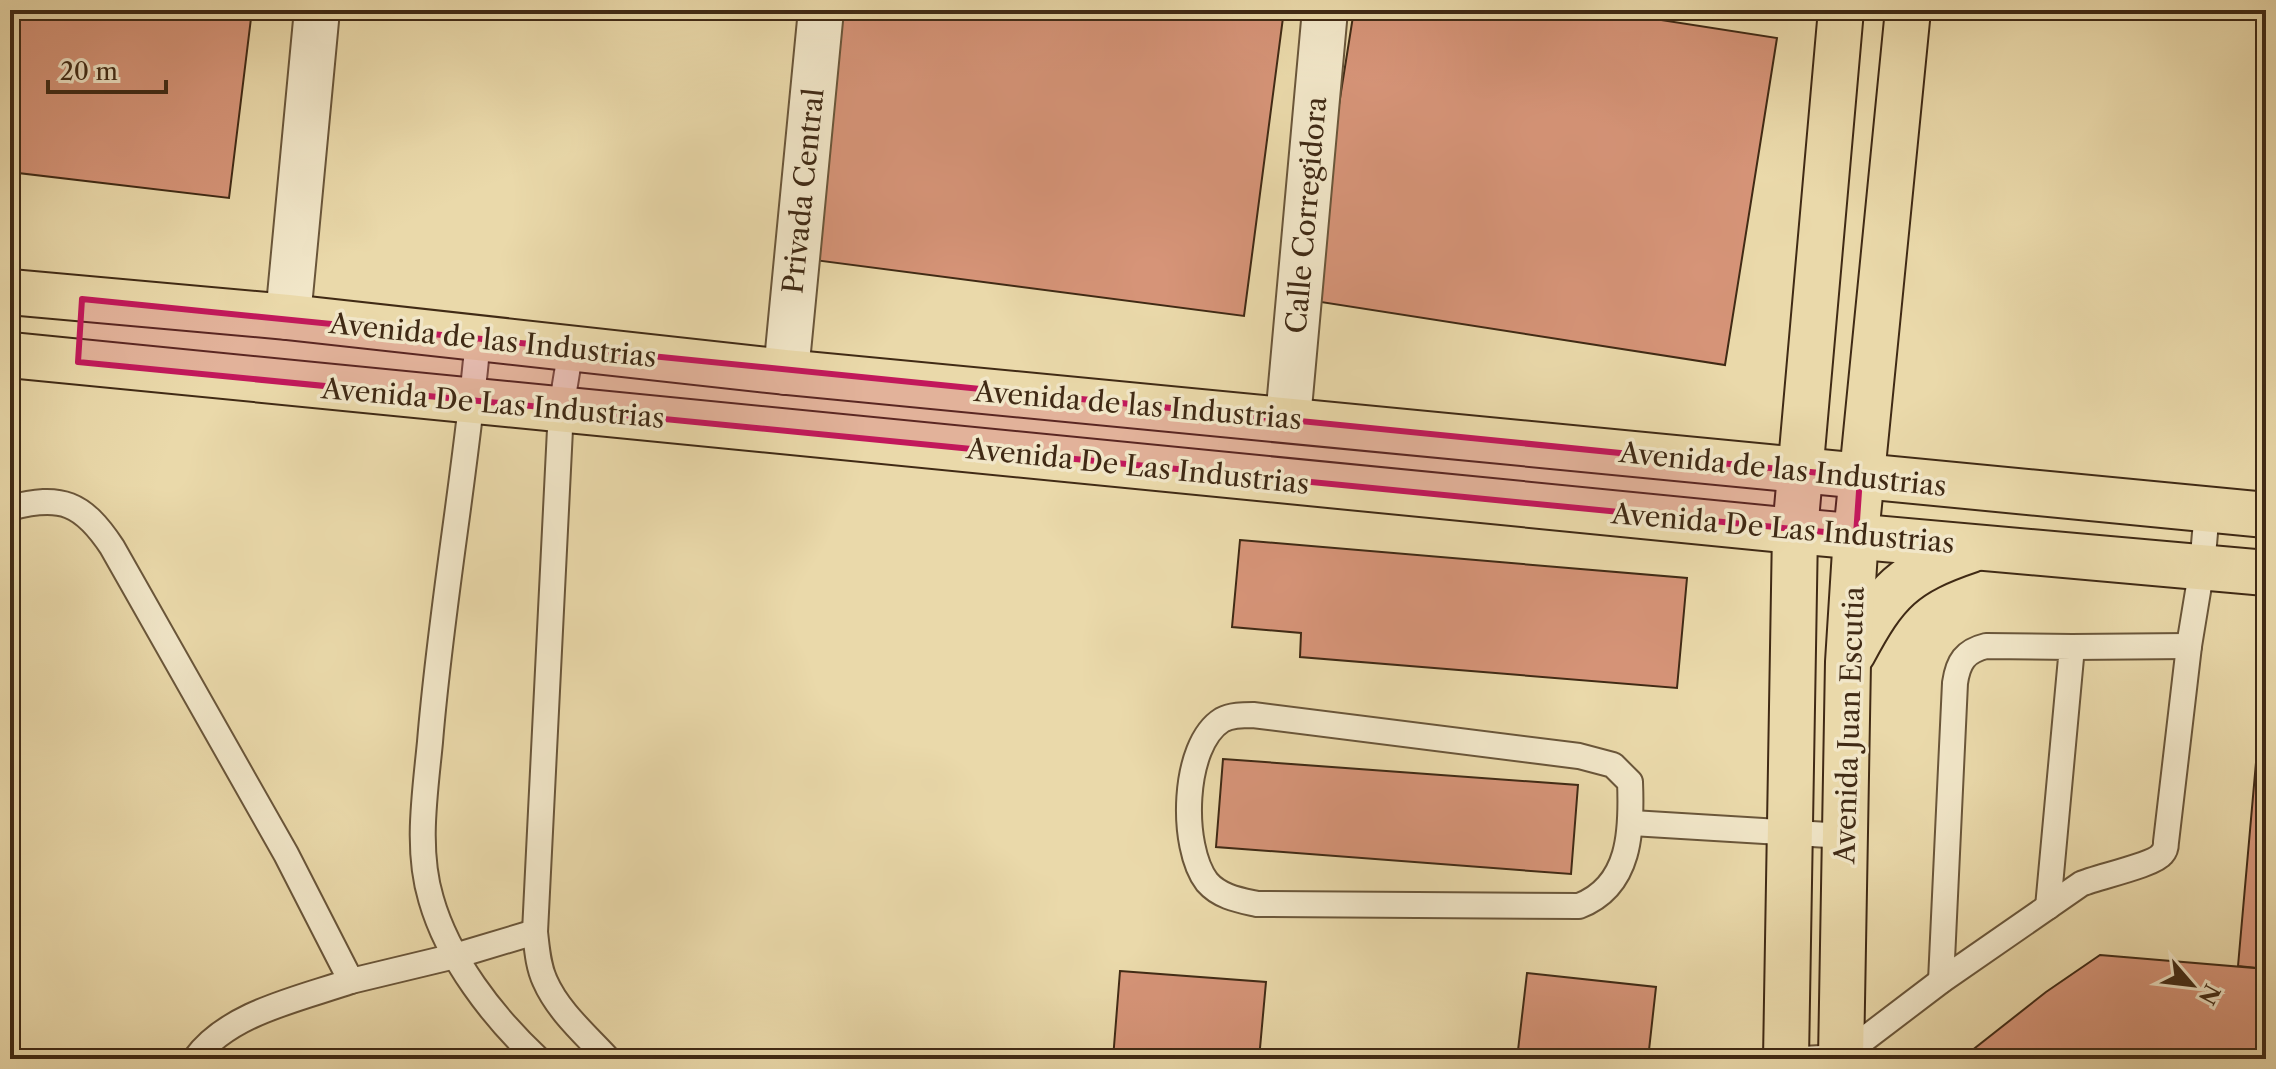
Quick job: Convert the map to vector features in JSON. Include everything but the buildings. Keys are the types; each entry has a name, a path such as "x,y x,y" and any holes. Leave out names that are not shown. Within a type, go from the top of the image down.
{"main road":[{"name":"Avenida Juan Escutia","path":"1786,1059 1795,531 1841,10"},
{"name":"Avenida Juan Escutia","path":"1828,1058 1845,836 1848,662 1860,477 1908,10"},
{"name":"Avenida de las Industrias","path":"10,292 288,317 786,372 2266,515"},
{"path":"78,362 82,299"},
{"name":"Avenida De Las Industrias","path":"10,355 1795,531 2266,573"},
{"path":"911,443 917,384"},
{"path":"1577,509 1582,449"},
{"path":"1848,662 1869,624 1900,584 1937,562 1984,546"}],"street":[{"path":"288,317 317,10"},
{"name":"Privada Central","path":"786,372 821,10"},
{"name":"Calle Corregidora","path":"1288,419 1325,10"}],"lane":[{"path":"478,339 473,402 433,705 423,821 423,862 431,901 455,956 475,987 538,1059"},
{"path":"571,348 561,409 535,932 546,982 564,1011 608,1059"},
{"path":"10,508 38,502 63,502 83,511 96,523 286,854 351,981"},
{"path":"1828,1058 2081,884 2153,861 2162,855 2202,567 2207,510"},
{"path":"1941,981 1958,667 1973,649 1986,646 2189,646"},
{"path":"2048,907 2072,647"},
{"path":"1253,715 1598,760 1613,765 1630,782 1632,823 1622,866 1615,881 1603,893 1579,906 1257,904 1220,893 1206,881 1192,844 1189,804 1197,758 1210,732 1223,720 1253,715"},
{"path":"1632,823 1845,836"},
{"path":"195,1059 234,1022 351,981 455,956 535,932"}],"highlighted area":[{"path":"82,299 1860,477 1856,535 78,362"}]}
